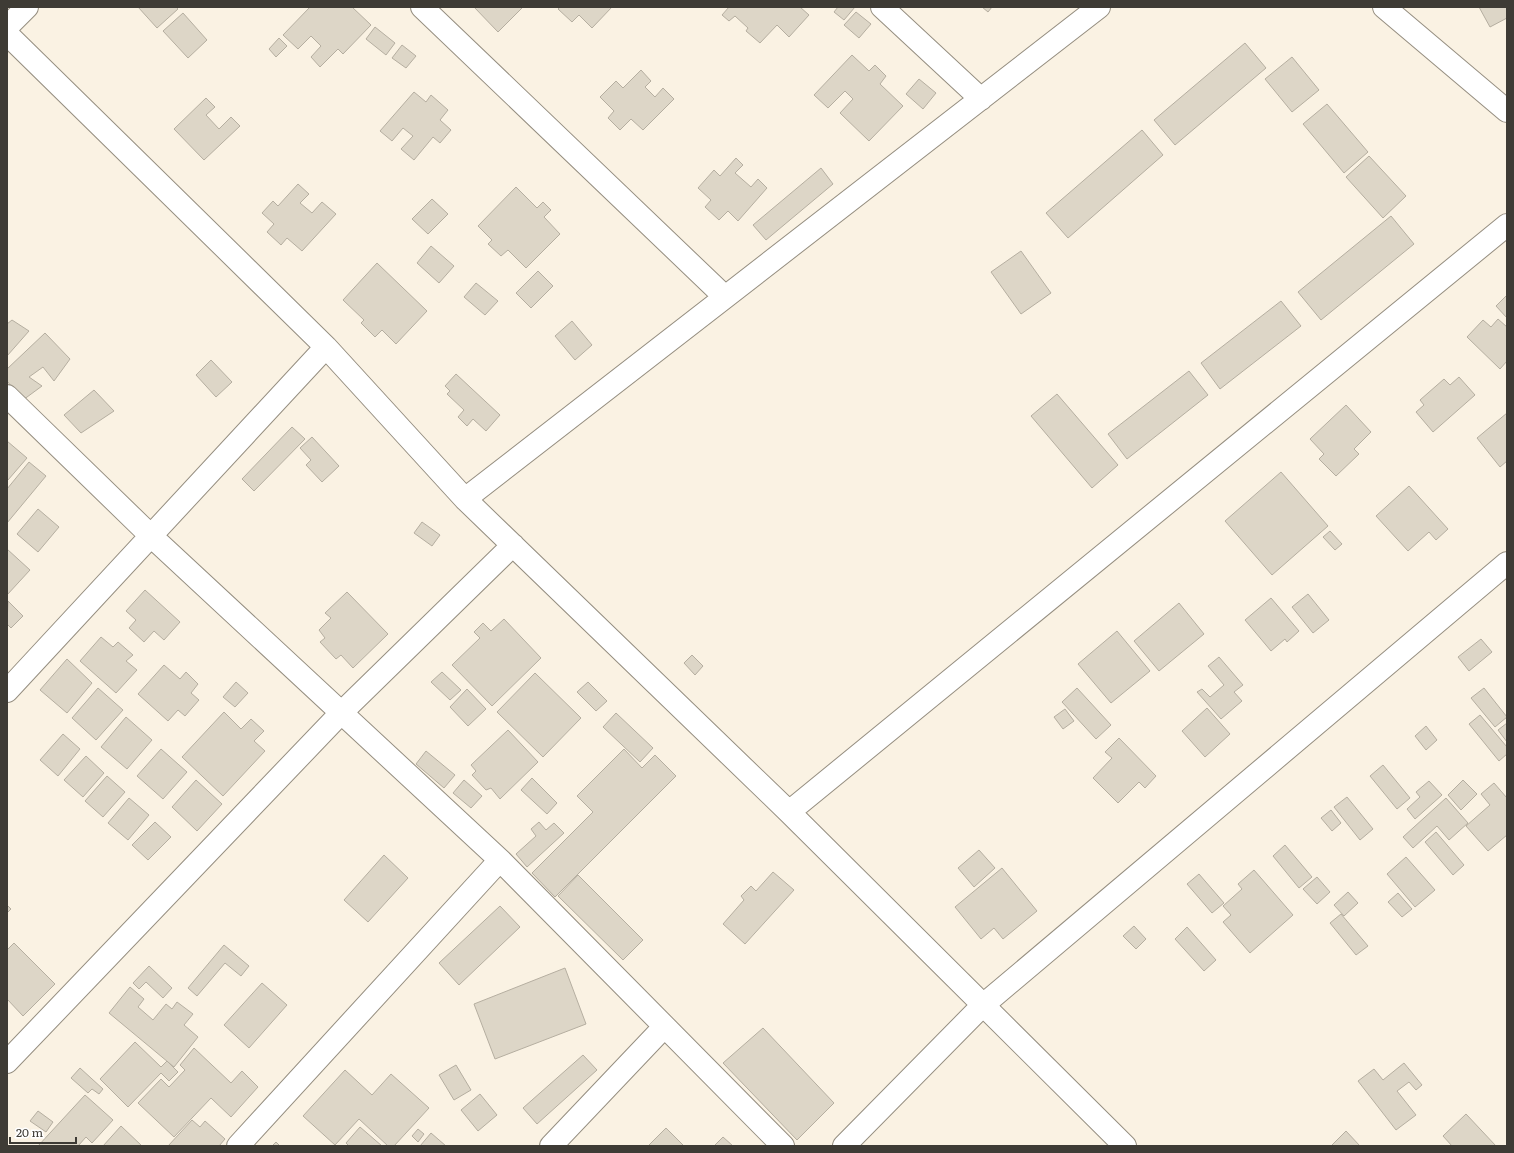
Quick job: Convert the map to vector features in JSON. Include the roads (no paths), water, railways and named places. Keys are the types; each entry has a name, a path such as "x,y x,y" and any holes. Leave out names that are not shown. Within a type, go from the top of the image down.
{"street":[{"path":"7,27 27,7"},
{"path":"422,7 725,297"},
{"path":"882,7 981,99"},
{"path":"465,499 1098,7"},
{"path":"1384,7 1502,100"},
{"path":"7,34 326,347 465,499 789,812 1124,1146"},
{"path":"789,812 1507,225"},
{"path":"7,691 150,535 326,347"},
{"path":"8,398 150,535 500,860 783,1146"},
{"path":"7,1062 341,713 513,545"},
{"path":"844,1146 982,1006 1507,563"},
{"path":"238,1146 500,860"},
{"path":"551,1146 664,1027"}]}
